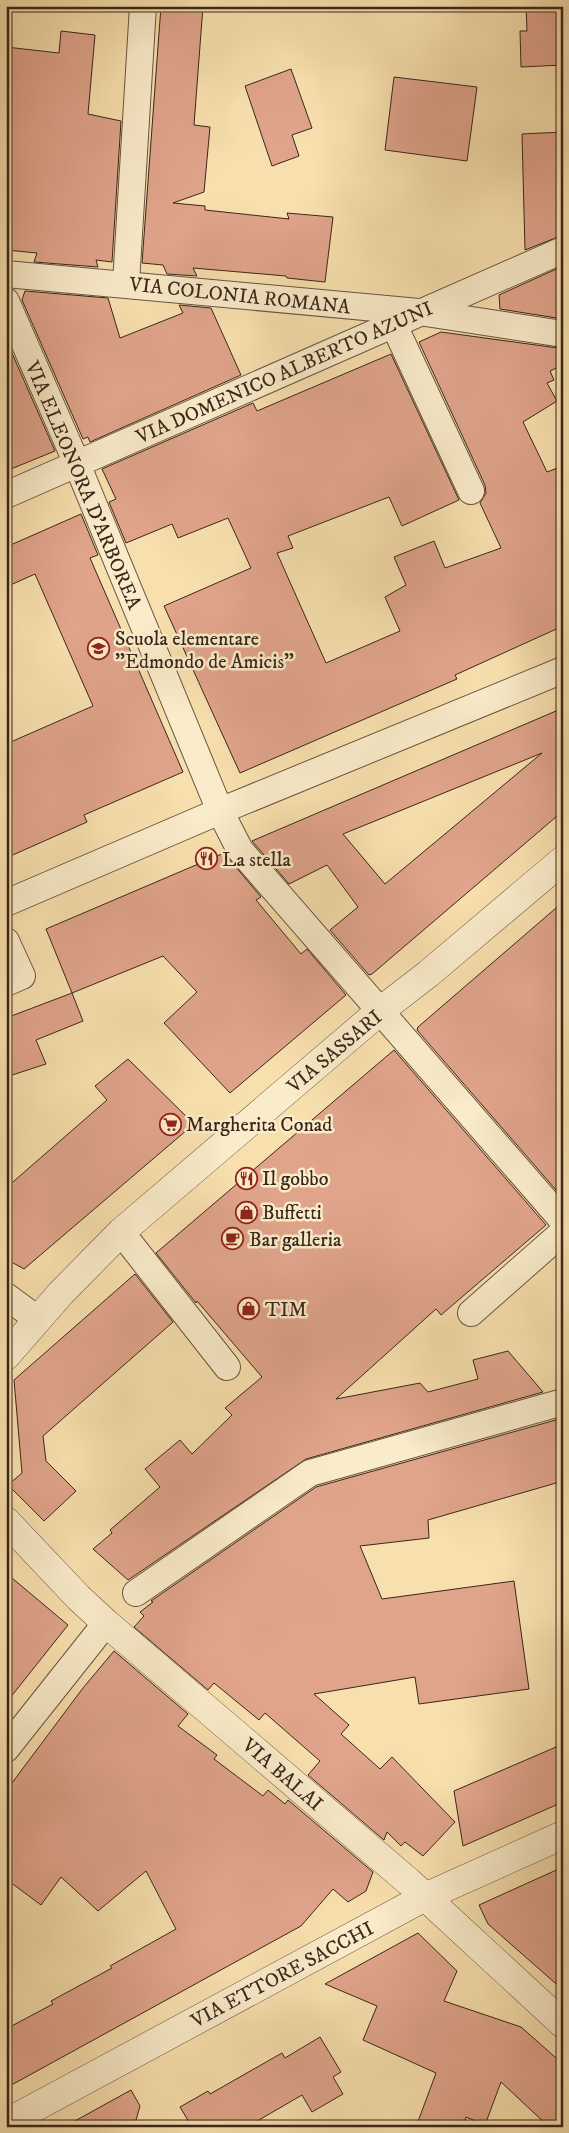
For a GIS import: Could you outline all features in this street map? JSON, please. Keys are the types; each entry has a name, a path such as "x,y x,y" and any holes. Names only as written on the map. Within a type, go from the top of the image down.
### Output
{"street":[{"path":"126,283 143,6"},
{"name":"VIA DOMENICO ALBERTO AZUNI","path":"6,495 77,464 391,316 420,312 563,250"},
{"name":"VIA COLONIA ROMANA","path":"6,274 126,283 391,316"},
{"name":"VIA ELEONORA D'ARBOREA","path":"6,301 77,464 220,811 240,850 563,1221"},
{"path":"420,312 563,334"},
{"path":"391,316 471,491"},
{"path":"6,903 220,811 563,670"},
{"name":"VIA SASSARI","path":"6,1356 37,1319 121,1232 380,1011 428,974 563,860"},
{"path":"6,941 22,976 6,983"},
{"path":"121,1232 227,1367"},
{"path":"471,1313 563,1232"},
{"path":"6,1296 37,1319"},
{"path":"136,1593 310,1473 563,1402"},
{"name":"VIA BALAI","path":"6,1521 79,1598 106,1623 425,1897 563,2024"},
{"path":"6,1750 106,1623"},
{"name":"VIA ETTORE SACCHI","path":"6,2123 425,1897 563,1835"}],"building":[{"path":"161,6 203,6 194,125 210,127 204,192 173,203 205,206 205,210 289,219 287,213 333,217 325,282 287,278 286,276 193,268 197,276 167,274 163,265 142,263"},
{"path":"526,6 563,6 563,65 521,67 520,31 527,31"},
{"path":"61,31 95,35 88,114 121,121 112,262 96,260 98,267 34,262 37,253 6,250 6,47 59,53"},
{"path":"291,69 312,128 292,135 299,156 272,166 245,86"},
{"path":"394,77 477,87 467,161 385,150"},
{"path":"563,132 563,235 525,250 522,134"},
{"path":"563,266 563,319 500,309 499,295"},
{"path":"25,291 108,298 120,338 183,313 179,305 211,308 241,375 90,442 88,437 83,439 22,300"},
{"path":"441,332 558,348 561,366 550,371 554,380 547,383 557,401 523,422 547,472 563,466 563,626 455,675 457,679 240,773 164,606 251,568 228,518 178,538 172,524 126,543 109,502 116,499 102,469 253,403 257,411 391,354 459,500 402,526 389,497 288,536 293,548 277,553 326,663 400,631 385,597 406,585 394,557 434,541 445,568 501,548 480,503 486,493 485,485 419,342"},
{"path":"8,344 55,451 6,471 6,351"},
{"name":"Scuola elementare \"Edmondo de Amicis\"","path":"81,514 98,555 90,558 183,772 84,815 87,822 6,858 6,744 93,706 35,574 6,587 6,547"},
{"path":"563,708 563,811 372,974 369,975 330,930 358,907 327,865 289,884 252,841","holes":["542,753 385,884 343,834"]},
{"path":"224,853 261,897 256,900 301,954 307,949 346,995 230,1093 164,1023 197,992 163,956 72,993 46,929"},
{"path":"563,902 563,1198 417,1030 418,1027"},
{"path":"72,993 83,1021 36,1040 46,1064 6,1077 6,1018"},
{"path":"394,1050 546,1225 441,1315 436,1309 336,1399 420,1383 428,1392 478,1379 473,1360 508,1351 543,1392 306,1459 128,1580 93,1549 112,1533 110,1530 160,1487 145,1469 180,1440 192,1454 232,1415 225,1408 262,1377 197,1301 196,1303 156,1253"},
{"path":"128,1059 194,1124 24,1269 6,1259 6,1188 107,1100 95,1086"},
{"path":"135,1274 173,1322 43,1436 46,1461 76,1491 44,1521 8,1485 22,1473 14,1380"},
{"path":"563,1418 563,1481 428,1520 429,1538 360,1546 382,1599 514,1581 529,1689 419,1704 415,1677 314,1694 349,1725 341,1734 380,1769 392,1757 455,1822 423,1856 405,1842 401,1846 387,1832 384,1840 308,1775 320,1761 265,1713 259,1720 214,1683 208,1690 134,1627 144,1616 140,1612 153,1602 151,1601 316,1487"},
{"path":"6,1573 68,1625 6,1703"},
{"path":"114,1651 188,1714 178,1726 217,1755 214,1759 263,1796 268,1790 285,1804 288,1800 373,1872 366,1891 348,1902 333,1889 301,1926 6,2088 6,2029 53,2004 51,2001 112,1968 110,1966 176,1929 146,1871 98,1911 61,1877 41,1905 6,1879 6,1791 83,1688"},
{"path":"563,1744 563,1802 463,1846 454,1791"},
{"path":"563,1867 563,1990 488,1924 479,1905"},
{"path":"418,1933 457,1971 444,2001 521,2027 563,2064 563,2127 549,2127 501,2082 485,2125 466,2117 463,2127 416,2127 436,2073 363,2040 377,2006 325,1984"},
{"path":"320,2037 341,2072 333,2077 343,2094 312,2112 302,2095 247,2127 192,2127 180,2107 208,2091 210,2094 282,2053 285,2058"},
{"path":"131,2090 140,2106 134,2127 64,2127"}],"place":[{"name":"Scuola elementare \"Edmondo de Amicis\"","path":"99,649"},
{"name":"La stella","path":"206,859"},
{"name":"Margherita Conad","path":"170,1124"},
{"name":"Il gobbo","path":"246,1178"},
{"name":"Buffetti","path":"246,1212"},
{"name":"Bar galleria","path":"233,1239"},
{"name":"TIM","path":"249,1309"}]}
